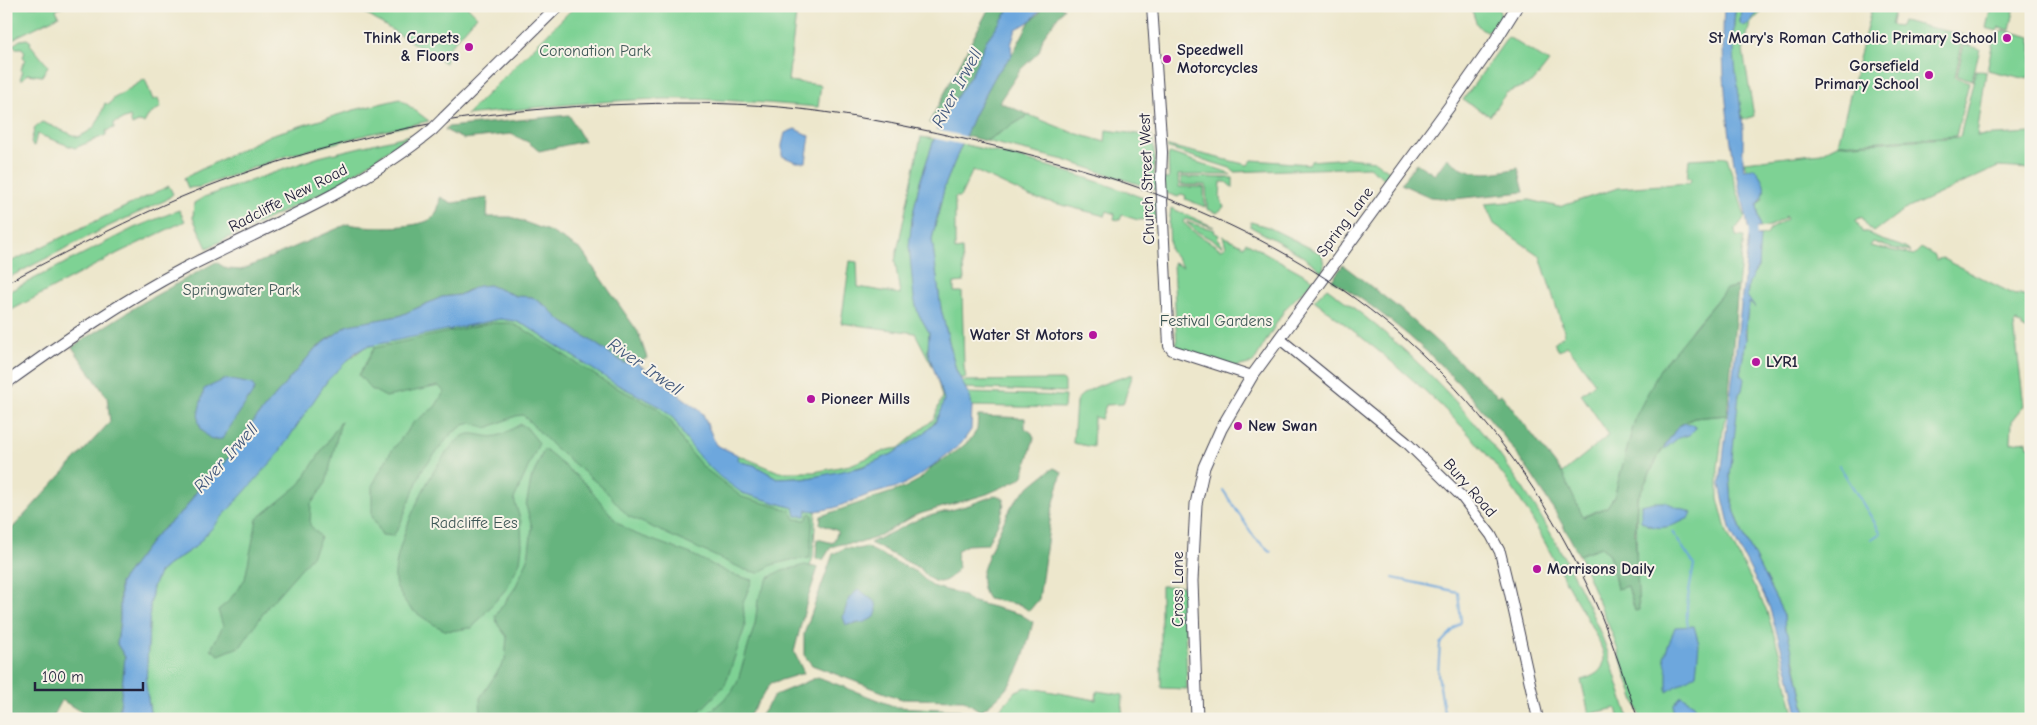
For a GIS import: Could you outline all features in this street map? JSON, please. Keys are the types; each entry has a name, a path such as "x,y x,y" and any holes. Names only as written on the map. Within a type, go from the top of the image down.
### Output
{"main road":[{"name":"Radcliffe New Road","path":"6,383 48,352 145,291 183,269 270,228 345,188 413,145 432,130 558,6"},
{"name":"Spring Lane","path":"1206,461 1220,429 1252,376 1449,108 1517,6"},
{"name":"Cross Lane","path":"1197,719 1193,563 1196,504 1206,461"}],"street":[{"name":"Church Street West","path":"1152,6 1162,152 1165,277 1169,346 1172,350 1198,360 1252,376"},
{"name":"Bury Road","path":"1280,339 1406,442 1462,497 1491,535 1500,552 1510,589 1538,719"}],"green space":[{"path":"6,6 63,6 56,10 59,16 18,36 6,45"},
{"path":"360,6 467,6 477,16 447,50 445,63 358,9"},
{"name":"Coronation Park","path":"575,6 797,6 788,81 821,85 818,107 719,100 659,99 586,103 466,115"},
{"path":"990,6 1012,6 986,41 973,72 939,124 929,123"},
{"path":"1042,6 1060,6 1064,8 1043,37 1039,52 1021,69 999,102 1029,115 986,141 965,136 997,73 1012,55 1030,21 1039,14"},
{"path":"1471,6 1498,6 1502,21 1495,27 1485,31 1481,29 1475,20"},
{"path":"1736,6 1741,6 1740,23 1743,26 1763,6 1767,6 1750,24 1743,51 1754,116 1743,120 1735,63 1734,19"},
{"name":"Gorsefield Primary School","path":"1872,6 1891,6 1895,10 1891,25 1900,26 1902,21 1964,35 1955,77 1969,82 1956,136 1838,144"},
{"path":"1991,6 2015,6 2010,30 1999,27 1997,31 1986,28"},
{"path":"2003,30 2031,37 2031,67 2028,79 1987,70 1994,36"},
{"path":"1508,37 1549,62 1533,82 1506,93 1490,116 1463,100"},
{"path":"27,39 48,66 42,76 27,74 23,79 20,79 23,63 26,60 23,57 25,52 22,48 16,48 13,45 20,40"},
{"path":"1964,44 1980,49 1972,80 1957,76"},
{"path":"1976,70 1986,72 1977,136 2031,133 2031,169 1998,167 1902,211 1874,232 1868,228 1862,217 1856,220 1862,232 1867,232 1872,236 1901,246 1911,252 1873,242 1870,246 1914,255 1921,248 1935,256 1936,260 1942,258 2015,295 2020,294 2031,298 2031,330 2022,328 2022,325 2017,324 2017,321 2014,324 2024,406 2012,421 2011,443 2027,441 2028,446 2031,446 2031,719 1807,719 1795,662 1785,631 1784,615 1743,534 1732,503 1730,476 1736,411 1739,394 1742,390 1740,374 1746,339 1749,282 1758,267 1758,236 1767,235 1770,229 1787,219 1785,216 1785,218 1770,226 1760,228 1757,205 1763,199 1754,168 1746,169 1744,162 1821,153 1837,145 1960,137"},
{"path":"145,79 153,100 158,98 161,107 148,116 144,123 138,122 132,125 130,117 114,123 114,128 106,131 106,135 75,148 37,134 34,146 32,145 35,127 42,122 78,137 85,134 96,124 105,103 109,105 113,99"},
{"path":"400,99 429,121 369,134 286,156 200,187 188,188 184,178 270,135 354,110"},
{"path":"569,115 584,141 539,151 528,142 511,134 463,139 445,130 448,127"},
{"path":"1029,115 1071,132 1105,142 1106,130 1152,136 1155,158 1154,178 1169,179 1168,156 1170,153 1231,175 1178,175 1179,187 1204,187 1205,207 1185,199 1186,196 1182,194 1178,197 1064,160 986,141"},
{"path":"410,135 336,186 207,248 193,218 194,203 204,197 319,157"},
{"path":"921,137 934,139 919,185 912,219 918,313 929,332 928,352 937,375 915,333 841,323 850,261 857,262 858,287 900,294 895,261"},
{"path":"962,144 1060,170 1156,203 1156,219 1138,220 1122,215 1120,220 1114,219 1115,214 1107,211 1105,216 1031,197 973,170 960,197 955,197 955,250 962,249 964,282 954,283 954,292 962,292 966,378 960,378 956,370 941,309 932,239 945,185"},
{"path":"1168,146 1248,165 1252,160 1309,164 1311,161 1349,158 1375,161 1392,173 1386,180 1369,167 1234,172 1230,168 1175,151 1175,149 1168,149"},
{"path":"1727,157 1745,217 1735,230 1736,236 1744,237 1738,286 1726,289 1693,328 1636,416 1614,497 1607,507 1582,517 1562,473 1609,435 1581,394 1595,383 1567,345 1559,351 1554,343 1565,334 1540,256 1494,224 1485,204 1530,200 1559,207 1618,188 1690,183 1691,178 1687,179 1689,159"},
{"path":"1447,158 1464,169 1473,172 1490,173 1518,168 1524,192 1453,199 1430,197 1401,184 1416,163 1435,175"},
{"path":"1181,177 1233,178 1233,188 1226,182 1221,182 1220,198 1224,207 1217,213 1207,209 1206,185 1181,185"},
{"path":"169,186 173,194 166,200 105,228 6,279 8,263"},
{"name":"Springwater Park","path":"440,197 452,203 488,198 487,217 511,217 551,232 581,250 638,332 647,358 637,363 624,363 559,319 547,307 532,297 516,296 489,285 468,290 459,295 442,297 399,316 367,322 332,336 314,350 252,423 225,463 199,488 185,509 155,536 120,583 120,619 117,644 125,657 125,672 119,716 89,717 62,700 52,719 6,719 6,535 110,422 107,397 72,347 142,303 216,262 227,269 241,270 348,224 391,227 414,225 431,219 435,215"},
{"name":"Festival Gardens","path":"1171,208 1214,227 1185,219 1183,222 1194,232 1221,249 1226,247 1223,236 1244,246 1246,242 1314,280 1285,309 1253,363 1236,367 1177,348 1173,263 1183,267 1170,250 1169,224"},
{"path":"179,210 185,221 118,253 6,313 6,293 134,228"},
{"path":"1186,222 1215,230 1214,232 1219,235 1217,239 1223,246 1196,231"},
{"path":"1251,222 1268,227 1322,254 1324,266 1322,272 1297,253 1251,227"},
{"path":"1343,265 1400,309 1498,396 1501,394 1562,473 1583,517 1607,507 1614,497 1636,416 1660,369 1726,289 1738,286 1727,415 1694,418 1678,426 1660,453 1637,499 1635,533 1639,610 1635,611 1628,586 1617,589 1610,554 1601,547 1579,555 1532,475 1504,437 1442,366 1371,306 1332,280"},
{"path":"1327,288 1363,315 1429,373 1486,437 1512,472 1559,548 1590,609 1606,647 1629,719 1619,719 1616,708 1589,714 1581,680 1600,671 1604,659 1601,646 1537,528 1505,478 1473,439 1430,396 1385,356 1314,300"},
{"name":"Radcliffe Ees","path":"500,319 515,321 528,327 614,383 661,407 675,420 685,438 742,493 794,508 816,511 813,556 800,604 744,719 151,719 146,685 150,606 153,587 159,573 195,547 239,495 268,466 327,381 343,364 365,347"},
{"path":"490,323 511,323 527,331 609,384 657,408 672,423 684,444 703,467 742,497 790,510 795,519 806,520 810,513 813,515 810,558 772,565 759,573 745,570 628,516 603,488 554,447 523,415 487,428 472,423 464,425 451,434 422,470 399,527 393,536 382,535 372,516 372,486 390,453 413,423 435,407 444,392 439,386 386,397 371,389 359,375 374,348"},
{"path":"1133,374 1123,404 1106,405 1101,419 1094,417 1093,447 1073,443 1076,402 1080,397 1093,388"},
{"path":"937,379 939,380 944,398 942,410 935,422 913,442 887,457 848,470 803,479 797,477 777,478 754,465 741,462 738,459 738,455 779,472 814,472 850,465 887,450 899,448 934,419 942,397"},
{"path":"1062,380 1065,382 1065,392 964,388 961,381"},
{"path":"967,393 1065,396 1064,408 972,406"},
{"path":"1727,415 1724,422 1718,468 1718,498 1727,533 1766,609 1782,661 1795,719 1641,719 1613,636 1579,555 1601,547 1610,554 1617,589 1628,586 1635,611 1637,499 1660,453 1678,426 1694,418"},
{"path":"978,416 1025,418 1025,428 1032,433 1034,438 1023,476 987,494 916,515 875,538 860,543 841,544 831,547 823,560 816,559 817,539 833,543 838,531 820,524 821,516 904,488 919,480 933,466 957,451 970,440 977,430"},
{"path":"341,421 326,483 311,504 310,525 321,537 312,556 269,605 241,646 219,655 211,649 223,626 218,610 228,602 245,579 257,519 300,484"},
{"path":"521,424 527,428 539,443 514,499 521,522 522,545 520,562 506,589 472,628 445,630 410,608 396,584 396,566 408,525 428,481 452,446 463,436 471,434 493,437"},
{"path":"544,449 586,484 617,522 633,533 691,554 731,574 752,580 743,603 745,627 725,685 692,719 554,719 549,714 543,719 492,719 481,714 480,698 505,660 507,637 498,625 495,616 515,588 528,559 532,527 526,506 531,480"},
{"path":"1054,468 1062,472 1051,514 1039,599 1029,611 1021,605 988,599 983,587 982,574 1002,525 1016,500"},
{"path":"996,495 1004,499 1004,505 999,522 987,544 967,545 958,550 956,558 959,567 945,581 940,582 931,579 921,569 870,543 919,519 969,505"},
{"path":"866,547 916,572 932,586 963,595 970,601 1020,614 1033,622 1017,673 1011,683 993,702 980,711 964,700 901,699 812,665 804,655 804,634 833,554 845,548 858,549"},
{"path":"805,565 818,568 807,601 794,652 804,673 771,683 747,719 702,719 731,693 737,683 755,624 758,600 768,578 778,572"},
{"path":"1161,586 1184,586 1187,689 1161,688"},
{"path":"818,677 896,707 960,710 973,719 758,719 775,695"},
{"path":"1026,687 1096,700 1097,691 1123,695 1122,719 991,719 1016,691"}],"water":[{"path":"1012,6 1042,6 1031,20 1016,29 1011,45 1012,55 997,73 974,115 945,185 932,239 941,309 956,370 970,397 972,406 971,430 961,444 919,476 901,486 868,495 834,508 816,511 807,510 806,516 796,516 794,508 742,493 720,477 701,459 685,438 675,420 661,407 614,383 528,327 515,321 500,319 365,347 355,353 327,381 276,457 195,547 159,573 153,587 150,606 146,685 151,719 121,719 119,716 125,657 117,644 120,619 120,583 155,536 185,509 199,488 225,463 252,423 314,350 348,325 399,316 442,297 459,295 478,286 489,285 516,296 532,297 547,307 559,319 624,363 637,363 698,409 703,414 716,445 738,455 738,459 741,462 754,465 777,478 797,477 803,479 862,467 892,454 923,434 935,423 944,399 928,352 929,332 918,313 914,298 909,246 919,185 939,124 973,72 986,41"},
{"path":"1724,6 1736,6 1733,34 1736,77 1743,125 1743,164 1744,170 1754,168 1763,182 1763,195 1757,205 1760,228 1748,228 1734,165 1724,81"},
{"path":"1741,6 1763,6 1748,24 1743,26 1740,23"},
{"path":"795,129 810,136 806,162 796,162 782,156 785,133"},
{"path":"1749,236 1760,236 1758,267 1749,282 1747,296 1755,308 1749,302 1745,331 1746,339 1740,374 1744,379 1742,390 1739,394 1730,476 1732,503 1742,532 1784,615 1785,631 1788,633 1807,719 1799,719 1790,678 1769,606 1731,532 1720,485"},
{"path":"226,379 252,384 255,389 222,439 212,440 201,429 198,417 200,405 204,389"},
{"path":"1685,423 1691,424 1696,428 1689,435 1678,438 1665,449 1664,447 1678,426"},
{"path":"1665,502 1692,513 1689,518 1677,524 1653,527 1641,521 1641,505"},
{"path":"859,589 876,603 877,611 875,617 865,622 846,625 843,617 849,598"},
{"path":"1694,626 1699,644 1696,674 1667,692 1667,670 1664,657 1675,627"},
{"path":"1681,696 1694,704 1699,719 1672,719 1674,704"}],"pier":[{"path":"935,129 967,137 964,145 932,138"}],"waterway":[{"path":"1752,220 1753,245"},
{"path":"1839,465 1881,533 1871,539"},
{"path":"1223,490 1255,538 1271,552"},
{"path":"1672,532 1694,564 1687,603 1688,626"},
{"path":"1393,578 1458,592 1461,622 1440,644 1438,674 1445,719"}],"tram line":[{"path":"6,283 163,205 221,181 281,161 373,136 432,123 519,111 577,106 656,103 759,105 846,115 891,123 1045,159 1108,177 1170,199 1230,225 1288,255 1343,290 1395,330 1443,375 1491,430 1534,489 1553,520 1571,552 1602,618 1638,719"}],"place":[{"name":"St Mary's Roman Catholic Primary School","path":"2007,38"},
{"name":"Think Carpets & Floors","path":"469,47"},
{"name":"Speedwell Motorcycles","path":"1167,59"},
{"name":"Gorsefield Primary School","path":"1929,75"},
{"name":"Water St Motors","path":"1093,335"},
{"name":"LYR1","path":"1756,362"},
{"name":"Pioneer Mills","path":"811,399"},
{"name":"New Swan","path":"1238,426"},
{"name":"Morrisons Daily","path":"1537,569"}],"water label":[{"name":"River Irwell","path":"957,88"},
{"name":"River Irwell","path":"645,367"},
{"name":"River Irwell","path":"226,458"}]}
